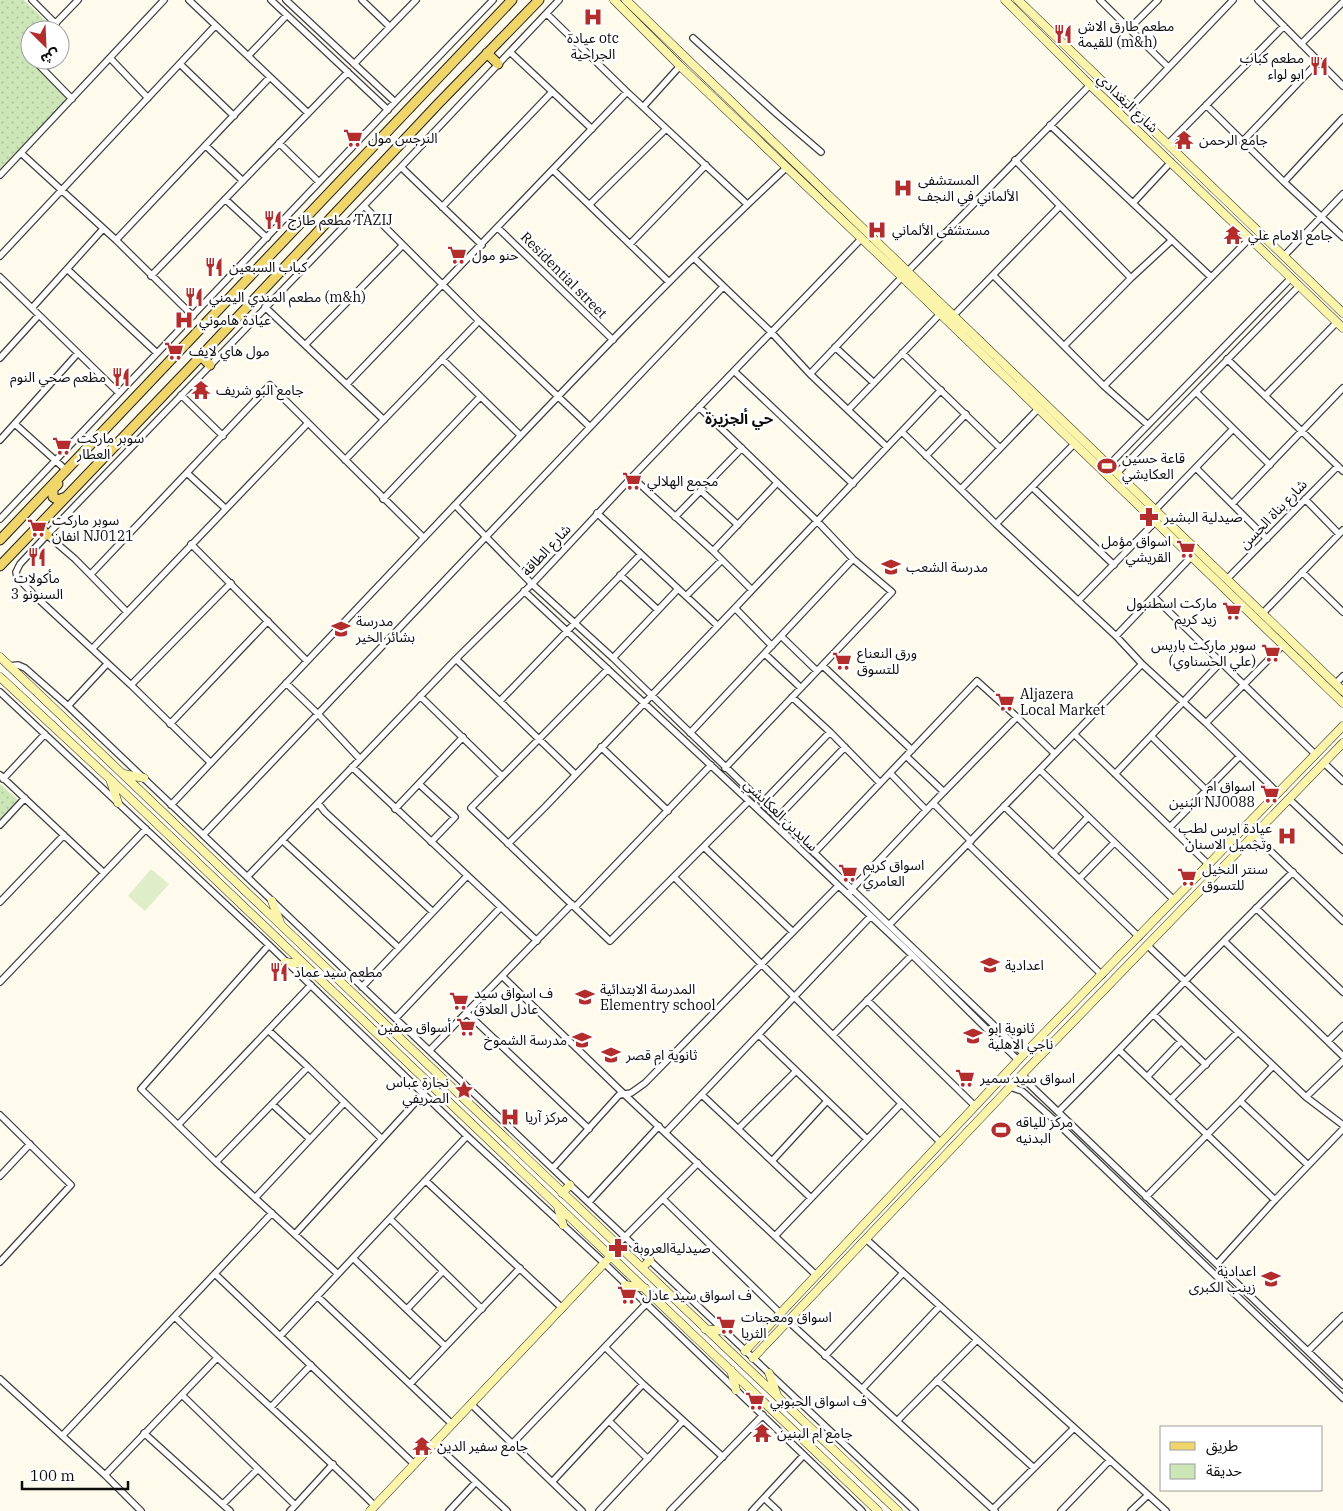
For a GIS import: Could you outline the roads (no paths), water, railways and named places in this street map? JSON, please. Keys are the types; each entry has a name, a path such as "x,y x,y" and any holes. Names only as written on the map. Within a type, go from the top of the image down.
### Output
{"main road":[{"path":"0,540 512,0"},
{"path":"0,566 539,0"},
{"path":"487,53 498,64"},
{"path":"433,84 433,89 437,95 447,95"},
{"path":"402,117 409,115 414,117 416,127"},
{"path":"201,356 210,365"},
{"path":"66,497 58,500 53,497 53,489 72,468 76,460"},
{"path":"38,526 48,534"}],"street":[{"path":"32,0 52,20"},
{"path":"60,20 78,0"},
{"path":"0,174 164,0"},
{"path":"189,0 308,113"},
{"path":"272,0 388,110"},
{"path":"286,0 394,102"},
{"path":"362,0 390,27"},
{"path":"354,64 416,0"},
{"path":"1,516 493,0"},
{"path":"211,762 131,684 35,596 17,577 16,572 20,564 48,534 401,168 559,0"},
{"name":"شارع البغدادي","path":"1005,0 1090,85 1343,328"},
{"name":"شارع البغدادي","path":"1018,0 1343,313"},
{"path":"1100,0 1168,67"},
{"path":"1129,29 1158,0"},
{"path":"1130,108 1233,0"},
{"path":"620,1 680,66 862,238 954,315 1025,390 1109,465 1227,579 1231,589"},
{"path":"620,1 905,274 940,314 1017,382"},
{"path":"1260,1 1343,86"},
{"path":"1301,44 1343,2"},
{"path":"546,14 747,204"},
{"path":"248,56 287,15"},
{"path":"0,256 215,26"},
{"path":"1168,144 1284,26"},
{"path":"693,38 821,152"},
{"path":"510,52 592,130"},
{"path":"110,58 148,98"},
{"path":"1243,141 1319,62"},
{"path":"180,64 234,116"},
{"path":"643,107 680,66"},
{"path":"44,70 72,99"},
{"path":"151,276 348,72"},
{"path":"1338,80 1343,75"},
{"path":"116,240 270,77"},
{"path":"810,374 1015,160 1090,85"},
{"path":"442,207 552,92"},
{"path":"346,384 482,245 627,92"},
{"path":"1206,105 1343,237"},
{"path":"1284,182 1343,118"},
{"path":"1134,126 1141,125 1142,119"},
{"path":"1050,125 1211,277"},
{"path":"1144,135 1146,130 1152,128"},
{"path":"590,204 666,129"},
{"path":"279,144 319,182"},
{"path":"356,144 366,154"},
{"path":"206,146 243,181"},
{"path":"21,153 116,240 193,316"},
{"path":"1015,160 1131,278"},
{"path":"1133,203 1171,162"},
{"path":"630,244 706,165"},
{"path":"171,805 520,435 669,282 786,166"},
{"path":"401,168 482,245"},
{"path":"553,170 669,282"},
{"path":"1284,256 1343,194"},
{"path":"225,199 267,238"},
{"path":"364,206 479,321 590,427"},
{"path":"954,315 1060,206"},
{"name":"Residential street","path":"498,228 612,340"},
{"path":"32,308 104,229"},
{"name":"شارع الطاقة","path":"247,877 420,696 532,584 597,513 862,238"},
{"path":"1104,386 1250,238"},
{"path":"1064,346 1131,278 1172,240"},
{"path":"305,345 403,245"},
{"path":"694,258 887,448"},
{"path":"67,268 157,354"},
{"path":"993,275 1104,386 1148,425"},
{"path":"0,277 119,393"},
{"path":"1109,465 1291,278"},
{"path":"1117,473 1299,286"},
{"path":"203,835 723,287"},
{"path":"265,307 384,420"},
{"path":"848,410 940,314"},
{"path":"0,358 39,315"},
{"path":"345,460 479,321"},
{"path":"1265,396 1337,322"},
{"path":"835,347 874,383"},
{"path":"0,440 78,353"},
{"path":"902,353 1000,448"},
{"path":"1227,359 1343,471"},
{"path":"442,360 520,435"},
{"path":"734,371 853,484"},
{"path":"91,574 270,385 424,538"},
{"path":"1232,504 1343,388"},
{"path":"508,844 546,807 575,774 941,390"},
{"path":"1025,390 1038,409 1155,522 1192,556 1262,614 1343,691"},
{"path":"1196,392 1270,465"},
{"path":"1338,393 1343,398"},
{"path":"181,395 223,436"},
{"path":"383,499 480,397"},
{"path":"699,407 817,521 853,559 892,592 720,774"},
{"path":"961,489 1038,409"},
{"path":"926,456 966,414"},
{"path":"92,649 308,423"},
{"path":"15,424 66,470"},
{"path":"1155,510 1233,429"},
{"path":"902,432 1278,793"},
{"path":"996,524 1075,443"},
{"path":"675,516 742,448"},
{"name":"شارع بناة الحسن","path":"1227,579 1338,466"},
{"path":"1196,468 1266,539"},
{"path":"187,473 225,508"},
{"path":"632,477 713,551 752,590"},
{"path":"713,551 777,483"},
{"path":"1032,487 1114,564"},
{"path":"701,491 738,525"},
{"path":"1262,614 1341,532 1305,499"},
{"name":"سايدين العكايشي","path":"455,505 532,584 612,658 1024,1054"},
{"path":"597,513 718,626"},
{"path":"1078,601 1155,522"},
{"path":"48,534 91,574 127,612"},
{"path":"192,544 307,661"},
{"path":"500,701 641,554"},
{"path":"1116,636 1192,556"},
{"path":"690,733 853,559"},
{"path":"686,596 722,560"},
{"path":"1302,572 1342,607"},
{"path":"620,575 658,610"},
{"path":"131,684 231,584"},
{"path":"612,658 678,589"},
{"name":"سايدين العكايشي","path":"524,591 912,955 1018,1060"},
{"path":"1154,597 1315,754"},
{"path":"1241,598 1283,645 1343,702"},
{"path":"735,608 772,646"},
{"path":"170,724 268,621"},
{"path":"781,636 818,671"},
{"path":"1206,723 1283,645"},
{"path":"765,654 801,688"},
{"path":"0,657 451,1088 898,1511"},
{"path":"456,659 575,774"},
{"path":"1115,774 1221,662"},
{"path":"68,706 107,664"},
{"path":"889,925 1142,664"},
{"path":"9,666 18,665 25,668 68,706 570,1185 916,1511"},
{"path":"823,666 912,750"},
{"path":"608,669 471,808 610,941 749,801"},
{"path":"1335,684 1343,676"},
{"path":"0,677 111,780 878,1511"},
{"path":"814,853 977,681 1054,754"},
{"path":"286,683 360,759"},
{"path":"0,692 269,945 862,1511"},
{"path":"420,696 502,776"},
{"path":"792,697 830,732 880,783"},
{"path":"846,894 1017,717"},
{"path":"745,1350 1018,1060 1343,726"},
{"path":"762,802 830,732"},
{"path":"45,734 2,777 104,873"},
{"path":"1074,734 1209,864"},
{"path":"1151,736 1206,790"},
{"path":"395,809 463,738"},
{"path":"753,1358 1010,1087 1343,743"},
{"path":"601,747 668,811"},
{"path":"777,818 845,747"},
{"path":"906,756 944,792"},
{"path":"1170,827 1240,756"},
{"path":"1324,763 1343,781"},
{"path":"430,1050 711,766"},
{"path":"352,767 537,941"},
{"path":"1040,770 1174,900"},
{"path":"890,773 926,810"},
{"path":"122,774 144,778"},
{"path":"111,780 118,802"},
{"path":"419,784 456,817 431,842"},
{"path":"0,825 25,798"},
{"path":"1289,799 1343,850"},
{"path":"318,803 325,812 433,912"},
{"path":"933,803 969,842 1102,975"},
{"path":"1004,806 1138,937"},
{"path":"1053,854 1088,817"},
{"path":"0,982 146,829"},
{"path":"0,902 64,835"},
{"path":"1254,835 1343,921"},
{"path":"282,840 399,948"},
{"path":"798,848 803,842"},
{"path":"1079,879 1114,843"},
{"path":"704,846 793,932"},
{"path":"1058,1112 1120,1051 1184,981 1293,872"},
{"path":"362,986 467,876"},
{"path":"674,877 941,1143"},
{"path":"553,1168 619,1095 631,1093 646,1083 838,886"},
{"path":"272,901 282,926"},
{"path":"396,1018 501,907"},
{"path":"1256,908 1343,992"},
{"path":"666,1132 870,917"},
{"path":"1224,941 1343,1056"},
{"path":"269,945 141,1089 216,1162 338,1274"},
{"path":"1130,946 1132,952 1138,954"},
{"path":"1147,946 1306,1097 1343,1125"},
{"path":"833,1035 912,955"},
{"path":"1117,959 1125,960 1128,966"},
{"path":"285,962 302,964"},
{"path":"502,976 816,1275"},
{"path":"178,1125 311,985"},
{"path":"867,1000 975,1106"},
{"path":"467,1013 589,1129"},
{"path":"1153,1014 1206,1065"},
{"path":"1328,1041 1343,1026"},
{"path":"268,1030 382,1139"},
{"path":"1171,1099 1238,1032"},
{"path":"759,1035 867,1139"},
{"path":"1147,1077 1181,1041"},
{"path":"1120,1051 1275,1200"},
{"path":"1306,1097 1343,1060"},
{"path":"1146,1198 1273,1066"},
{"path":"216,1162 308,1067"},
{"path":"738,1129 796,1071"},
{"path":"429,1084 435,1080 436,1073"},
{"path":"1023,1074 1029,1084 1146,1198 1343,1384"},
{"path":"1022,1091 1029,1084"},
{"path":"1010,1087 1022,1091 1343,1398"},
{"path":"444,1097 445,1090 451,1088"},
{"path":"295,1234 424,1093"},
{"path":"702,1094 811,1198"},
{"path":"772,1161 827,1101"},
{"path":"1240,1102 1308,1165"},
{"path":"256,1197 344,1103"},
{"path":"272,1104 310,1139"},
{"path":"775,1236 901,1104"},
{"path":"0,1115 71,1186 0,1262"},
{"path":"589,1202 659,1126"},
{"path":"1217,1264 1343,1129"},
{"path":"281,1335 467,1136"},
{"path":"0,1176 30,1144"},
{"path":"933,1150 936,1156 944,1157"},
{"path":"618,1245 698,1163"},
{"path":"917,1168 922,1169 926,1175"},
{"path":"426,1181 562,1308"},
{"path":"562,1193 570,1185"},
{"path":"663,1200 780,1313"},
{"path":"558,1205 563,1225"},
{"path":"62,1436 272,1213"},
{"path":"390,1219 482,1309"},
{"path":"866,1239 1166,1511"},
{"path":"175,1317 333,1464 373,1508 611,1256"},
{"path":"353,1258 445,1346"},
{"path":"642,1268 650,1260"},
{"path":"410,1384 520,1268"},
{"path":"407,1309 443,1271"},
{"path":"825,1356 903,1273"},
{"path":"215,1274 414,1464"},
{"path":"626,1285 645,1288"},
{"path":"317,1296 452,1424"},
{"path":"512,1444 646,1304"},
{"path":"862,1389 940,1306"},
{"path":"1308,1351 1343,1316"},
{"path":"788,1321 994,1510 1074,1428"},
{"path":"705,1329 725,1331"},
{"path":"1281,1339 1288,1332"},
{"path":"897,1422 977,1340"},
{"path":"605,1347 723,1457"},
{"path":"105,1475 217,1358"},
{"path":"271,1407 312,1365"},
{"path":"731,1370 736,1390"},
{"path":"769,1373 777,1396"},
{"path":"0,1379 142,1511"},
{"path":"937,1380 1034,1468"},
{"path":"552,1482 643,1384"},
{"path":"182,1395 295,1505"},
{"path":"471,1404 582,1511"},
{"path":"670,1511 762,1415"},
{"path":"609,1421 648,1459"},
{"path":"599,1511 683,1421"},
{"path":"144,1434 230,1511"},
{"path":"815,1451 821,1448 824,1441"},
{"path":"434,1443 507,1511"},
{"path":"830,1465 833,1457 839,1455"},
{"path":"752,1511 803,1456"},
{"path":"1061,1511 1110,1460"},
{"path":"290,1511 333,1464"},
{"path":"223,1504 258,1469"},
{"path":"449,1511 476,1482"},
{"path":"1131,1511 1148,1495"},
{"path":"764,1498 778,1511"}],"place":[{"name":"عيادة otc الجراحية","path":"593,17"},
{"name":"مطعم طارق الاش للقيمة (m&h)","path":"1063,34"},
{"name":"مطعم كباب ابو لواء","path":"1319,66"},
{"name":"النرجس مول","path":"353,138"},
{"name":"جامع الرحمن","path":"1184,140"},
{"name":"المستشفى الألماني في النجف","path":"903,188"},
{"name":"مطعم طازج TAZIJ","path":"273,220"},
{"name":"مستشفى الألماني","path":"877,230"},
{"name":"جامع الامام علي","path":"1233,235"},
{"name":"حنو مول","path":"457,255"},
{"name":"كباب السبعين","path":"214,267"},
{"name":"مطعم المندي اليمني (m&h)","path":"194,297"},
{"name":"عيادة هاموني","path":"184,320"},
{"name":"مول هاي لايف","path":"174,351"},
{"name":"مطعم صحي النوم","path":"121,377"},
{"name":"جامع البو شريف","path":"201,390"},
{"name":"سوبر ماركت العطار","path":"62,446"},
{"name":"قاعة حسين العكايشي","path":"1107,466"},
{"name":"مجمع الهلالي","path":"632,481"},
{"name":"صيدلية البشير","path":"1149,517"},
{"name":"سوبر ماركت انفان NJ0121","path":"37,528"},
{"name":"اسواق مؤمل القريشي","path":"1186,549"},
{"name":"مأكولات السنونو 3","path":"37,557"},
{"name":"مدرسة الشعب","path":"891,567"},
{"name":"ماركت اسطنبول زيد كريم","path":"1232,611"},
{"name":"مدرسة بشائر الخير","path":"341,629"},
{"name":"سوبر ماركت باريس (علي الحسناوي)","path":"1271,653"},
{"name":"ورق النعناع للتسوق","path":"842,661"},
{"name":"Aljazera Local Market","path":"1005,702"},
{"name":"اسواق ام البنين NJ0088","path":"1270,794"},
{"name":"عيادة ايرس لطب وتجميل الاسنان","path":"1287,836"},
{"name":"اسواق كريم العامري","path":"848,873"},
{"name":"سنتر النخيل للتسوق","path":"1187,877"},
{"name":"اعدادية","path":"990,965"},
{"name":"مطعم سيد عماد","path":"279,972"},
{"name":"المدرسة الابتدائية Elementry school","path":"585,997"},
{"name":"ف اسواق سيد عادل العلاق","path":"459,1001"},
{"name":"أسواق صفين","path":"466,1027"},
{"name":"ثانوية ابو ناجي الاهلية","path":"973,1036"},
{"name":"مدرسة الشموخ","path":"582,1040"},
{"name":"ثانوية ام قصر","path":"611,1055"},
{"name":"اسواق سيد سمير","path":"965,1078"},
{"name":"نجارة عباس الصريفي","path":"464,1090"},
{"name":"مركز آريا","path":"510,1117"},
{"name":"مركز للياقه البدنيه","path":"1001,1130"},
{"name":"صيدليةالعروبة","path":"618,1248"},
{"name":"اعدادية زينب الكبرى","path":"1271,1279"},
{"name":"ف اسواق سيد عادل","path":"627,1295"},
{"name":"اسواق ومعجنات الثريا","path":"726,1325"},
{"name":"ف اسواق الحبوبي","path":"755,1401"},
{"name":"جامع ام البنين","path":"762,1433"},
{"name":"جامع سفير الدين","path":"422,1446"}],"district":[{"name":"حي ألجزيرة","path":"739,418"}]}
